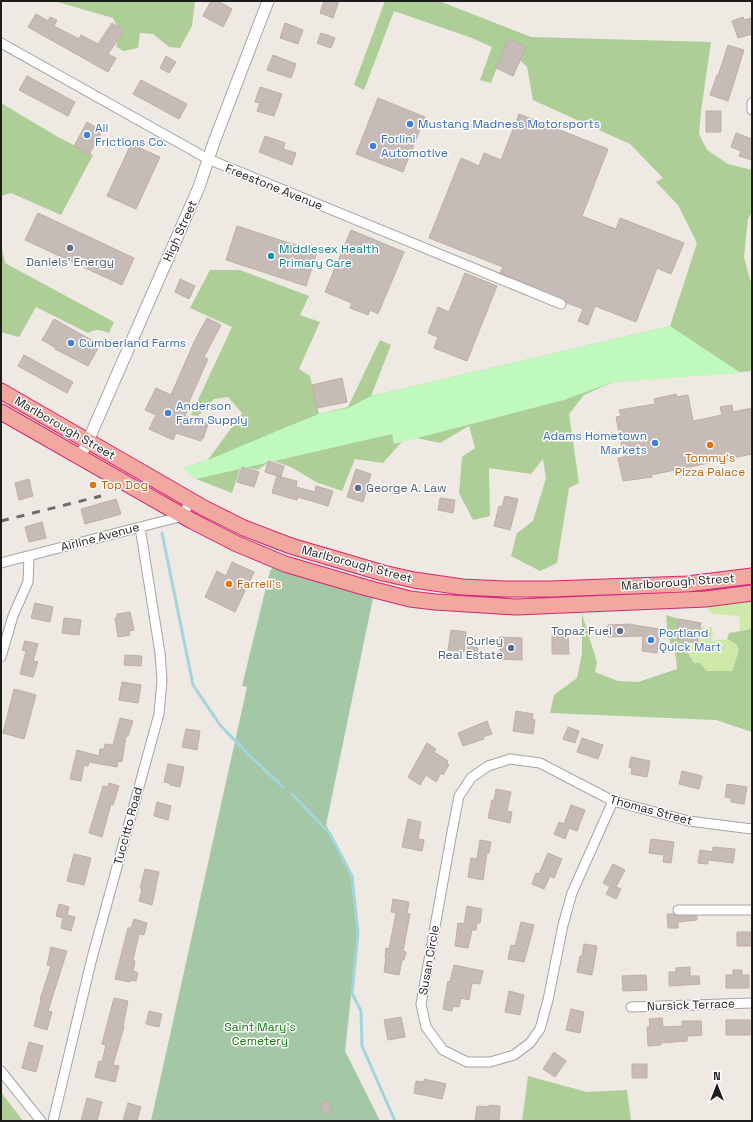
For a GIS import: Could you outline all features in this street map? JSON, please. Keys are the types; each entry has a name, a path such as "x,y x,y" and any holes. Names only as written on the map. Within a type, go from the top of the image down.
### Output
{"highway":[{"name":"Marlborough Street","path":"1,391 190,500 244,528 291,546 353,565 414,580 504,589 551,589 687,584 752,576"},
{"name":"Marlborough Street","path":"1,412 183,516 237,544 285,564 353,585 410,598 460,605 516,607 687,600 752,593"},
{"path":"687,584 687,600"}],"street":[{"name":"High Street","path":"80,457 199,187 214,142 268,1"},
{"name":"Freestone Avenue","path":"1,43 208,159 561,304"},
{"path":"752,103 752,110"},
{"path":"183,516 190,500"},
{"name":"Airline Avenue","path":"1,563 183,516"},
{"name":"Tuccitto Road","path":"53,1121 92,958 159,714 162,680 160,653 140,527"},
{"path":"1,657 13,616 28,582 29,556"},
{"name":"Susan Circle","path":"510,759 488,766 471,778 459,796 421,1004 426,1027 443,1050 466,1062 490,1062 514,1055 530,1043 540,1029 548,1000 563,925 572,893 613,801"},
{"name":"Thomas Street","path":"510,759 540,763 613,801 689,821 752,829"},
{"path":"678,910 752,910"},
{"name":"Nursick Terrace","path":"631,1007 752,1003"},
{"path":"1,1071 41,1121"}],"green space":[{"path":"54,1 195,1 192,26 180,48 169,47 153,34 140,33 138,48 123,51 116,46 120,32 113,18"},
{"path":"385,1 439,1 531,37 711,42 699,134 707,150 728,164 752,170 752,212 748,219 744,257 752,283 752,371 613,382 584,395 569,414 579,483 569,488 557,563 540,571 511,556 517,533 533,521 546,478 543,459 531,474 489,468 490,516 473,520 459,493 462,457 475,448 469,426 440,443 407,436 383,463 355,459 342,491 316,482 291,467 271,460 258,470 241,466 232,493 196,479 183,468 208,460 242,413 228,397 214,399 198,416 191,415 232,327 190,308 210,270 240,270 309,296 300,315 320,322 299,369 310,376 319,414 348,407 380,340 391,345 371,396 670,326 697,243 678,205 656,182 663,178 630,144 533,100 527,67 505,46 491,83 480,80 492,47 472,38 394,11 364,90 354,85"},
{"path":"1,103 58,137 93,155 61,215 11,193 1,196"},
{"path":"1,245 5,263 114,322 109,333 94,330 88,333 36,307 19,337 1,332"},
{"path":"670,326 741,373 613,382 564,400 394,444 392,434 196,479 183,468 208,460 319,414 348,408 371,396"},
{"name":"Saint Mary's Cemetery","path":"274,566 373,598 326,825 352,876 358,933 345,1051 380,1121 151,1121 247,687 242,686 270,571"},
{"path":"752,601 752,629 740,631 739,616 713,614 708,610 709,607"},
{"path":"582,614 597,662 595,672 618,681 638,682 677,669 676,657 668,637 666,615 679,619 676,639 684,641 684,647 694,663 700,663 707,671 732,671 739,650 736,644 727,639 729,633 752,629 752,732 716,720 550,713 554,695 577,678 582,653"},
{"path":"700,627 712,627 712,641 728,640 737,646 739,650 732,671 707,671 700,663 694,663 684,647 684,641 697,642"},
{"path":"528,1076 587,1092 627,1090 631,1121 522,1121"},
{"path":"1,1092 23,1121 1,1121"}],"building":[{"path":"211,1 218,1 232,9 223,27 203,16"},
{"path":"324,1 339,1 333,18 320,13"},
{"path":"36,14 48,21 50,17 57,20 54,26 79,39 81,35 98,44 112,23 124,31 108,54 116,58 108,72 28,27"},
{"path":"743,17 744,20 752,18 752,34 738,38 732,21"},
{"path":"285,23 303,30 298,44 280,38"},
{"path":"321,33 335,38 331,48 317,43"},
{"path":"508,39 526,47 513,76 496,68"},
{"path":"728,45 744,50 728,101 710,95"},
{"path":"273,55 296,64 291,78 267,70"},
{"path":"166,56 176,62 169,73 160,68"},
{"path":"27,76 75,102 68,116 19,90"},
{"path":"141,80 187,104 179,119 133,94"},
{"path":"260,87 282,94 274,116 257,111 260,103 255,102"},
{"path":"378,98 425,117 403,172 356,154"},
{"path":"706,111 721,111 721,132 706,132"},
{"path":"519,114 608,149 582,216 616,229 620,218 684,243 671,274 657,268 636,322 595,306 588,325 578,321 583,309 567,303 563,298 500,273 503,267 429,238 461,158 479,166 484,153 501,160"},
{"path":"87,122 102,131 89,155 74,146"},
{"path":"736,133 752,139 752,160 739,156 741,151 731,147"},
{"path":"265,136 285,143 283,149 296,153 292,165 259,152"},
{"path":"131,144 160,157 136,209 107,196"},
{"path":"38,213 134,258 122,285 25,240"},
{"name":"Middlesex Health Primary Care","path":"237,226 317,252 306,286 226,260"},
{"path":"351,230 404,252 378,314 370,310 368,315 350,308 352,303 325,292"},
{"path":"465,273 497,286 467,361 434,348 438,337 428,333 438,307 449,312"},
{"path":"180,279 195,286 189,299 175,292"},
{"path":"207,318 221,325 204,357 208,359 188,404 190,405 185,416 208,424 201,441 176,433 173,440 149,429 156,415 145,410 156,388 171,395 195,340"},
{"name":"Cumberland Farms","path":"54,319 100,345 88,366 55,349 56,348 42,340"},
{"name":"Cumberland Farms","path":"24,355 73,382 67,393 18,366"},
{"path":"342,378 347,402 317,408 312,385"},
{"path":"676,394 677,397 688,395 693,421 722,415 720,407 732,405 733,412 752,408 752,454 651,475 652,477 623,481 618,458 624,457 616,417 621,416 619,410 655,404 654,399"},
{"path":"268,461 284,466 281,477 265,472"},
{"path":"242,467 259,472 254,487 237,482"},
{"path":"356,469 371,474 363,502 347,497"},
{"path":"277,476 297,481 296,487 315,492 316,486 333,491 328,506 298,497 297,500 272,493"},
{"path":"29,479 33,496 19,500 15,483"},
{"path":"505,496 518,499 510,530 494,526 499,506 502,507"},
{"path":"440,498 455,500 453,513 438,510"},
{"path":"116,499 121,514 85,524 81,509"},
{"path":"42,522 46,538 29,542 25,527"},
{"name":"Farrell's","path":"232,562 254,572 235,612 205,597 217,571 226,576"},
{"path":"35,603 53,607 50,622 31,618"},
{"path":"130,612 134,630 129,631 130,635 118,637 115,618 117,617 117,614"},
{"path":"64,618 81,620 79,635 62,633"},
{"path":"679,619 701,623 697,643 676,639"},
{"path":"633,624 660,629 657,653 642,651 643,636 608,637 608,625"},
{"path":"451,630 466,632 464,652 448,650"},
{"path":"552,635 568,635 569,654 552,654"},
{"name":"Curley Real Estate","path":"500,637 522,638 522,660 500,659"},
{"path":"25,641 38,644 33,661 38,662 33,677 20,674 26,651 22,650"},
{"path":"468,646 478,648 476,660 467,658"},
{"path":"125,655 142,656 141,666 124,665"},
{"path":"122,682 141,685 138,703 119,700"},
{"path":"14,689 36,695 24,739 3,733"},
{"path":"516,711 533,714 532,719 535,720 533,734 513,731"},
{"path":"120,718 133,721 128,736 126,736 122,762 118,761 117,767 89,762 88,766 84,765 81,781 70,779 77,750 99,756 100,749 104,749 105,744 113,745"},
{"path":"487,721 492,734 483,737 484,739 463,746 458,733"},
{"path":"568,727 579,731 575,743 563,739"},
{"path":"186,729 200,731 197,750 182,747"},
{"path":"582,738 603,745 598,759 577,752"},
{"path":"427,743 436,749 434,752 448,761 447,763 449,765 443,775 441,773 436,782 426,775 420,785 408,777"},
{"path":"631,757 650,761 647,777 631,774 632,768 629,767"},
{"path":"168,764 184,767 180,787 164,782"},
{"path":"682,771 702,776 699,789 679,784"},
{"path":"109,783 119,786 113,805 111,804 102,837 89,833 103,786 108,787"},
{"path":"727,784 747,787 744,804 731,802 731,798 725,797"},
{"path":"496,789 511,792 507,811 512,812 510,823 488,818"},
{"path":"157,802 171,806 168,820 154,816"},
{"path":"571,805 585,810 577,831 569,828 565,839 554,834 559,822 564,824"},
{"path":"408,819 421,822 418,839 424,840 422,851 402,847"},
{"path":"651,839 674,842 671,863 663,862 664,855 649,853"},
{"path":"480,840 491,842 489,853 487,853 483,880 468,877 471,858 477,859"},
{"path":"713,847 735,849 733,863 708,860 708,864 698,863 700,850 713,852"},
{"path":"548,853 562,859 554,878 550,876 544,889 532,884 536,873 539,874"},
{"path":"74,854 91,858 84,885 67,881"},
{"path":"613,864 625,870 616,887 621,889 616,899 606,894 610,887 603,883"},
{"path":"145,869 159,872 152,905 139,901 142,889 140,888"},
{"path":"393,899 409,902 407,913 410,914 403,951 406,952 404,960 402,960 399,975 384,972 386,948 389,949 396,913 391,912"},
{"path":"59,904 69,907 67,915 75,917 71,931 61,928 63,918 56,916"},
{"path":"467,906 482,909 480,923 477,923 476,930 472,930 468,948 455,946 458,923 464,924"},
{"path":"667,914 674,914 678,916 697,916 697,920 678,922 678,928 668,928"},
{"path":"134,919 147,923 144,935 139,934 133,960 135,961 133,971 138,973 136,981 130,980 130,982 115,979 128,928 131,928"},
{"path":"521,922 534,925 524,962 508,959 511,945 515,946"},
{"path":"737,932 752,932 752,946 737,946"},
{"path":"584,944 597,946 592,975 577,972"},
{"path":"51,947 67,951 48,1011 52,1012 47,1030 34,1026 40,999 51,966 47,965"},
{"path":"454,965 483,971 480,984 472,983 469,1000 461,998 459,1007 453,1006 452,1011 443,1009 448,981 450,982"},
{"path":"690,967 690,976 699,976 700,984 669,986 669,972 676,972 676,968"},
{"path":"733,970 742,970 742,975 749,975 749,988 726,988 726,975 733,975"},
{"path":"646,975 647,990 623,991 622,976"},
{"path":"509,991 524,995 520,1015 505,1012"},
{"path":"114,998 128,1001 124,1027 113,1065 119,1066 115,1082 95,1077 99,1061 102,1062 106,1045 102,1044"},
{"path":"571,1009 584,1012 580,1033 566,1030"},
{"path":"149,1011 162,1014 159,1027 146,1024"},
{"path":"401,1017 405,1037 388,1040 384,1020"},
{"path":"662,1018 663,1027 682,1026 682,1021 701,1021 702,1035 687,1036 687,1041 660,1043 661,1045 648,1046 647,1027 650,1027 649,1019"},
{"path":"726,1020 750,1020 750,1035 726,1035"},
{"path":"29,1042 43,1046 36,1072 22,1068"},
{"path":"554,1052 566,1061 555,1077 543,1069"},
{"path":"632,1064 647,1064 647,1078 632,1078"},
{"path":"424,1079 446,1084 442,1099 414,1093 416,1081 424,1082"},
{"path":"87,1098 102,1102 97,1121 81,1121"},
{"path":"328,1101 332,1111 324,1114 320,1104"},
{"path":"128,1103 141,1107 137,1121 123,1121"},
{"path":"489,1105 500,1106 499,1121 475,1121 477,1106 489,1107"}],"waterway":[{"path":"162,533 193,685 220,725 283,787"},
{"path":"292,794 330,834 352,876 358,933 352,993 361,1011 362,1046 395,1121"}],"railway":[{"path":"1,521 101,496"}],"place":[{"name":"Mustang Madness Motorsports","path":"410,124"},
{"name":"All Frictions Co.","path":"87,135"},
{"name":"Forlini Automotive","path":"373,146"},
{"name":"Daniels' Energy","path":"70,248"},
{"name":"Middlesex Health Primary Care","path":"271,256"},
{"name":"Cumberland Farms","path":"71,343"},
{"name":"Anderson Farm Supply","path":"168,413"},
{"name":"Adams Hometown Markets","path":"655,443"},
{"name":"Tommy's Pizza Palace","path":"710,445"},
{"name":"Top Dog","path":"93,485"},
{"name":"George A. Law","path":"358,488"},
{"name":"Farrell's","path":"229,584"},
{"name":"Topaz Fuel","path":"620,631"},
{"name":"Portland Quick Mart","path":"651,640"},
{"name":"Curley Real Estate","path":"511,648"}]}
